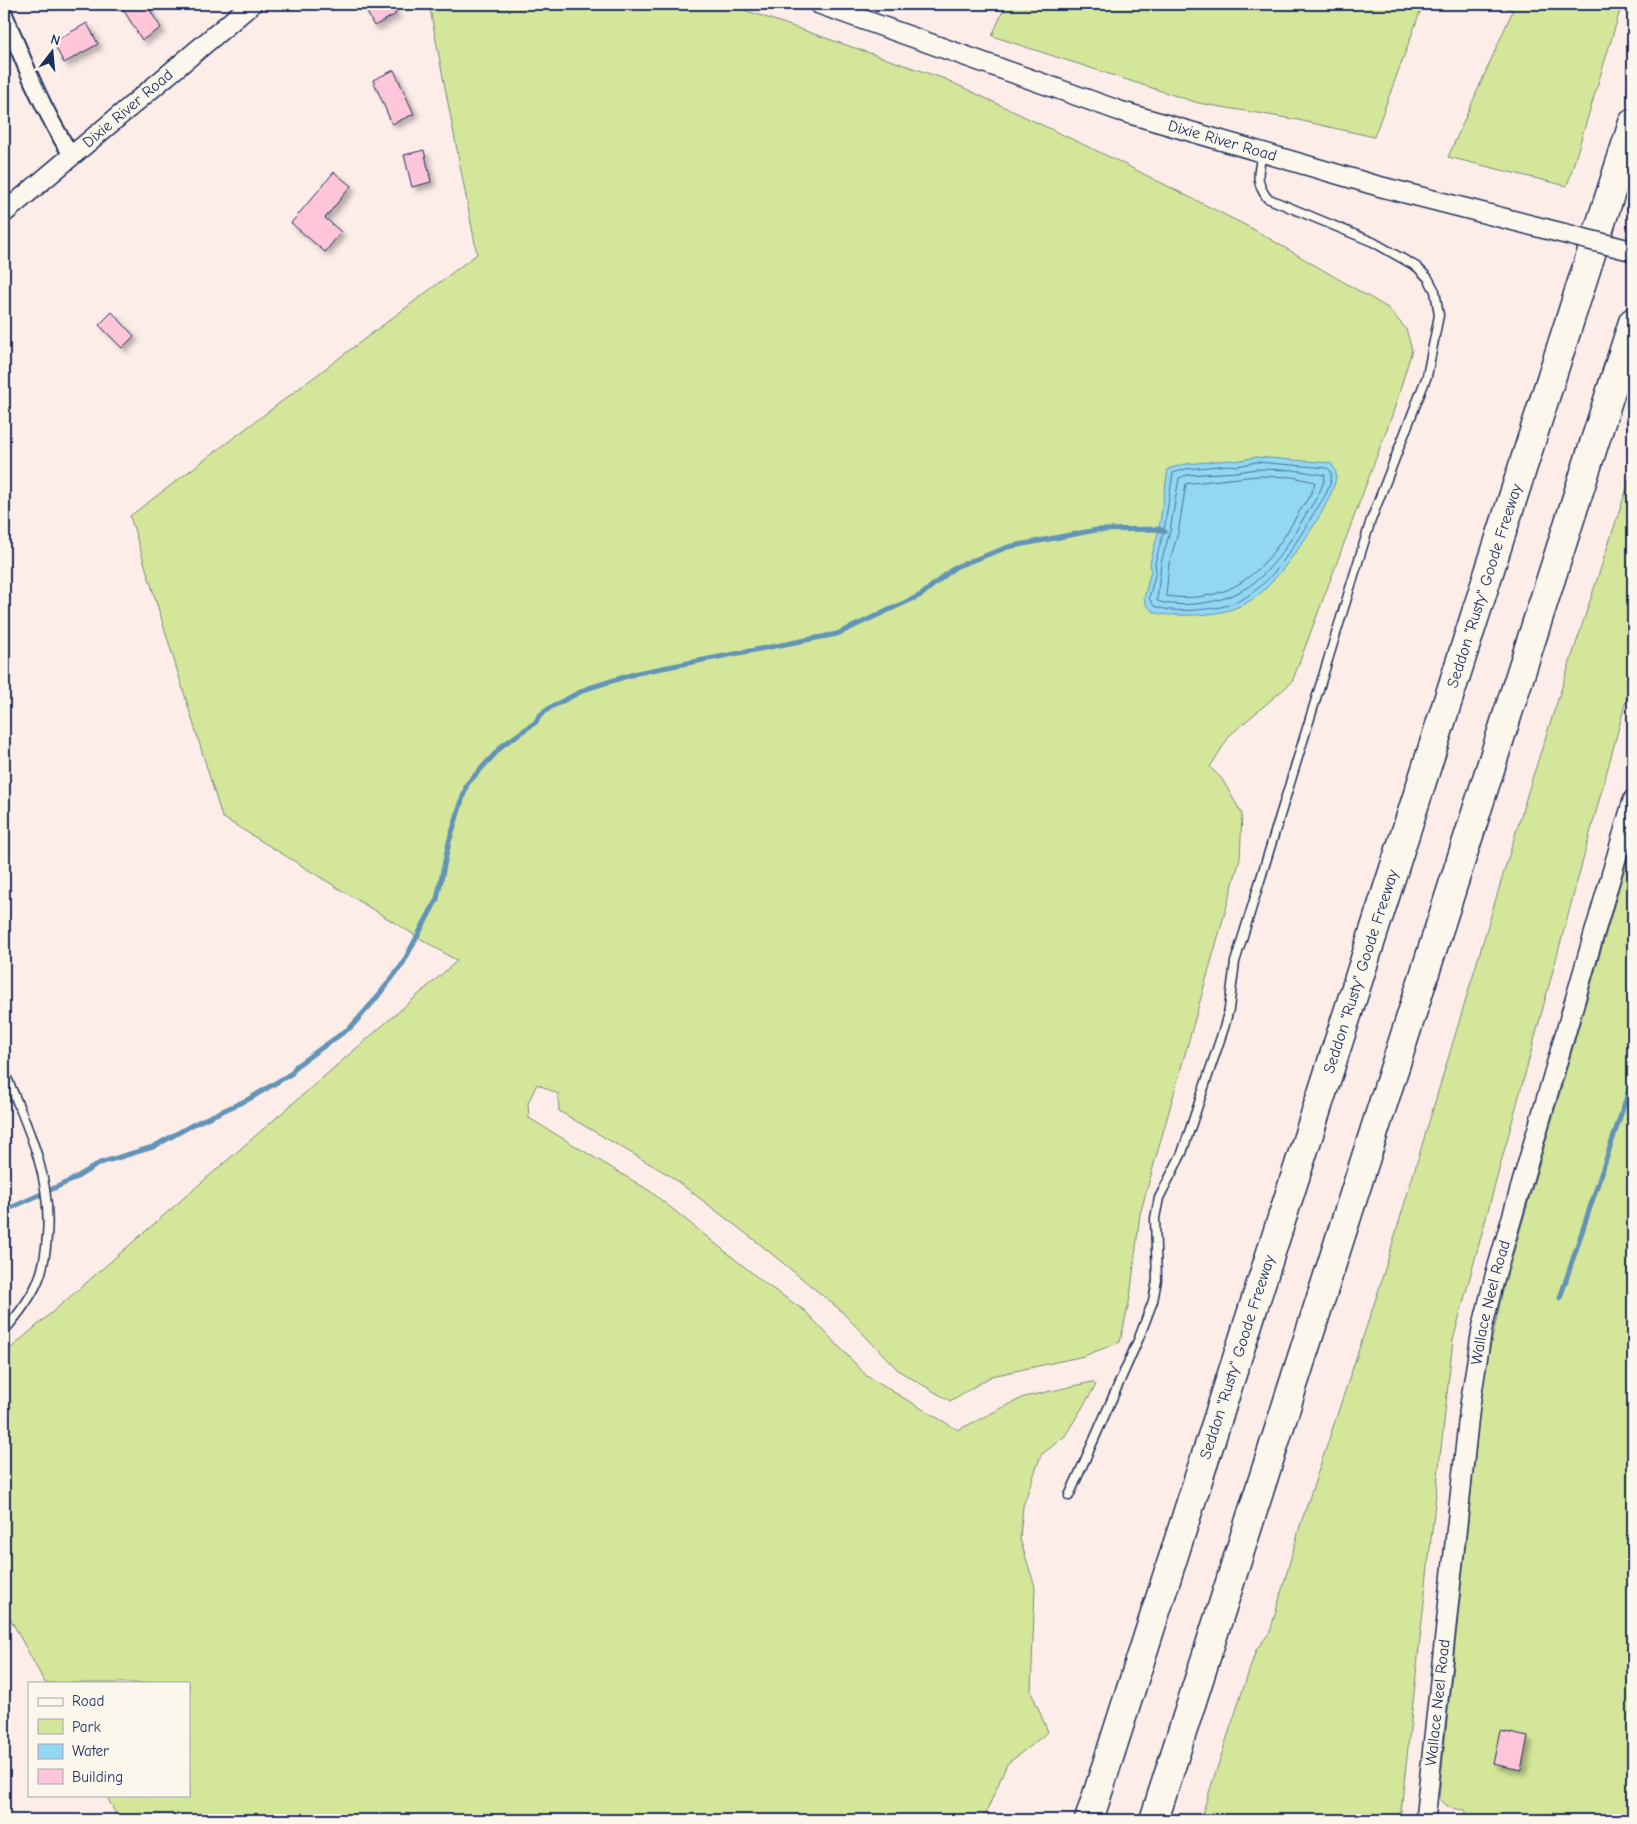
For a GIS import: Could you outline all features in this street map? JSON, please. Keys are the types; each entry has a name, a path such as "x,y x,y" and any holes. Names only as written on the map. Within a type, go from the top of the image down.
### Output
{"highway":[{"name":"Seddon \"Rusty\" Goode Freeway","path":"1089,1820 1633,123"},
{"path":"1154,1820 1633,322"}],"street":[{"name":"Dixie River Road","path":"4,213 130,104 252,4"},
{"name":"Dixie River Road","path":"819,4 1120,111 1262,154 1633,251"},
{"path":"4,13 36,92 53,127 72,156"},
{"name":"Wallace Neel Road","path":"1425,1820 1469,1414 1482,1329 1498,1266 1633,800"}],"lane":[{"path":"1069,1496 1139,1338 1153,1301 1157,1280 1156,1218 1159,1198 1182,1152 1224,1028 1240,943 1371,520 1427,376 1437,333 1439,304 1428,278 1417,267 1395,253 1267,198 1259,188 1257,176 1262,154"},
{"path":"4,1071 38,1156 48,1198 46,1248 39,1280 25,1304 4,1331"}],"green space":[{"path":"429,4 727,4 945,79 1116,160 1253,229 1388,308 1406,329 1412,350 1393,413 1292,682 1230,735 1210,767 1222,779 1242,814 1240,859 1140,1214 1130,1298 1120,1342 1084,1356 992,1376 950,1401 899,1371 839,1309 761,1245 669,1175 559,1111 558,1094 537,1084 528,1103 529,1118 650,1191 767,1285 805,1311 868,1377 958,1430 1024,1397 1092,1382 1096,1385 1065,1436 1041,1455 1023,1506 1020,1539 1035,1587 1031,1691 1048,1732 1007,1764 983,1820 119,1820 107,1796 190,1796 190,1682 44,1682 4,1607 4,1354 457,961 222,817 130,516 477,254"},
{"path":"1006,4 1423,4 1374,137 1298,120 1198,103 992,36"},
{"path":"1499,4 1622,4 1567,186 1448,157 1513,10"},
{"path":"1633,469 1633,675 1453,1340 1400,1820 1200,1820 1256,1650 1270,1632 1300,1526 1378,1292 1531,782"},
{"path":"1633,840 1633,1820 1464,1820 1465,1810 1456,1809 1444,1804 1439,1797 1480,1408 1487,1361 1504,1286"}],"water":[{"path":"1256,457 1331,463 1336,471 1333,489 1304,541 1278,575 1266,588 1247,603 1217,613 1196,615 1165,615 1152,611 1144,599 1151,570 1150,563 1159,529 1168,469 1185,464 1236,461"}],"building":[{"path":"120,4 146,4 161,28 142,40"},
{"path":"363,4 391,4 396,14 374,26"},
{"path":"87,23 98,44 64,63 53,42"},
{"path":"394,70 414,114 392,124 373,80"},
{"path":"424,150 431,182 412,187 404,155"},
{"path":"334,172 351,186 325,218 341,232 325,252 291,223"},
{"path":"112,312 134,336 122,348 99,325"},
{"path":"1500,1731 1528,1737 1521,1770 1493,1764"}],"waterway":[{"path":"4,1211 72,1180 100,1163 153,1147 194,1124 249,1099 292,1073 296,1066 351,1027 402,965 437,899 449,842 467,784 503,745 536,722 539,716 551,707 586,689 637,673 837,634 921,595 955,567 1008,547 1096,530 1159,529 1165,532"},
{"path":"1560,1298 1633,1078"}]}
